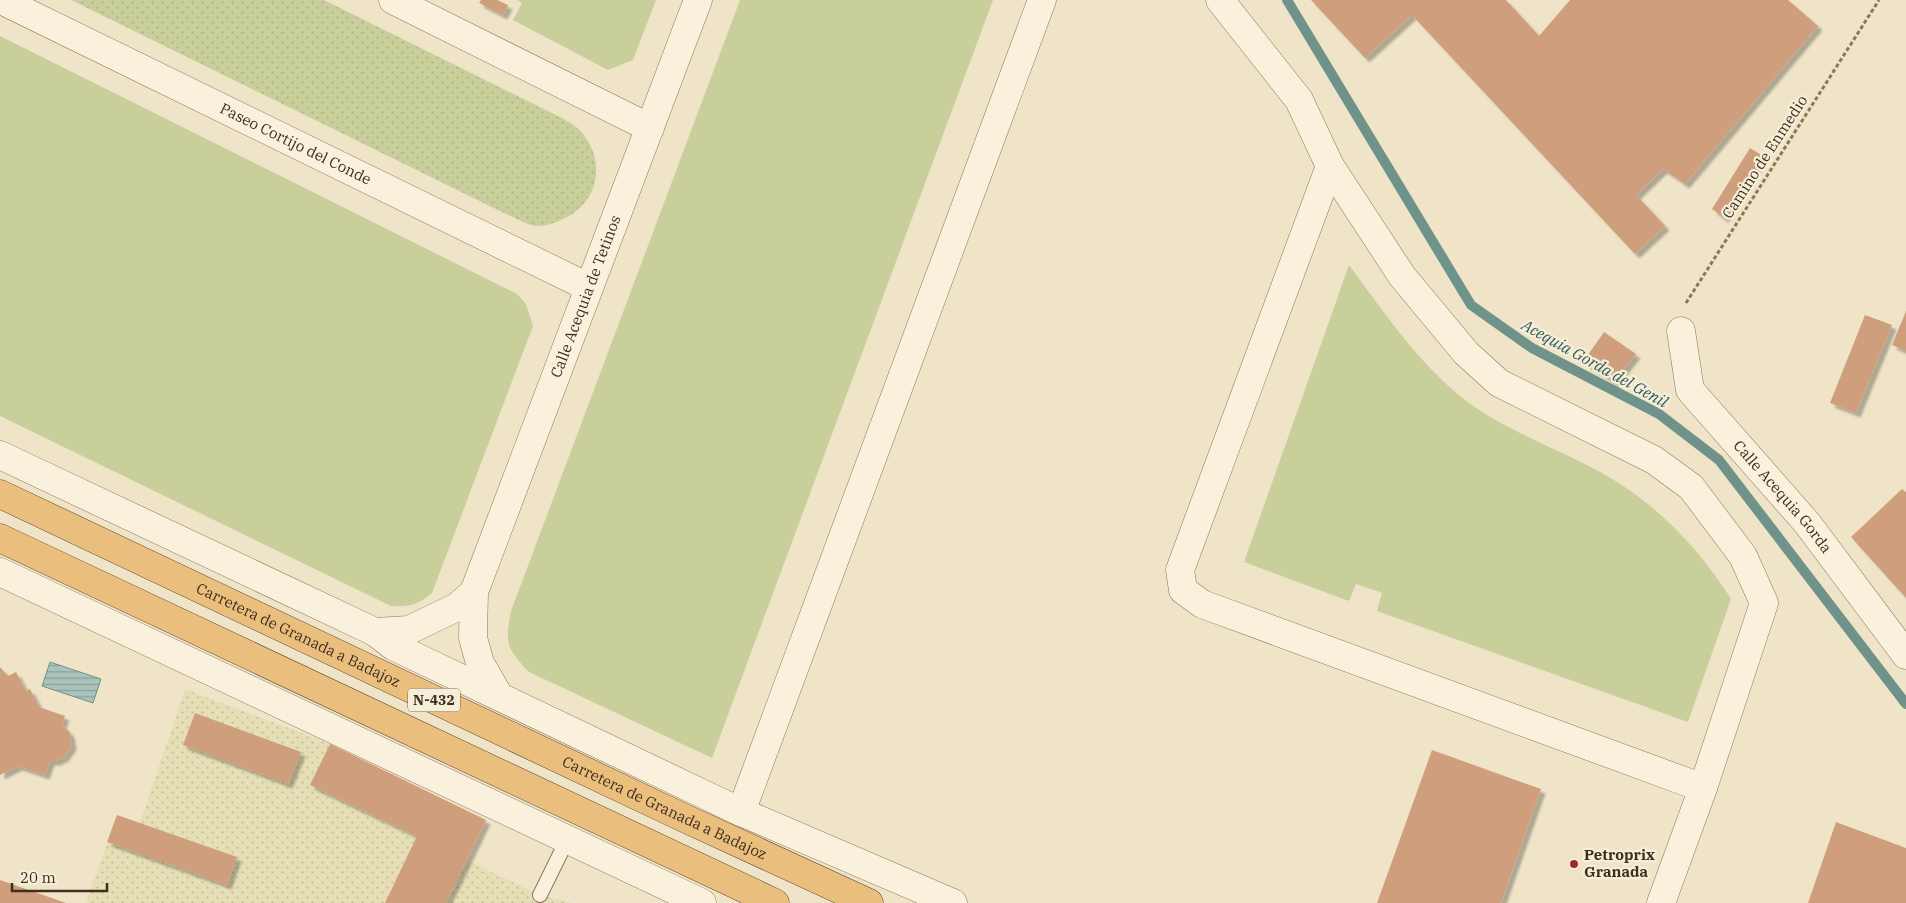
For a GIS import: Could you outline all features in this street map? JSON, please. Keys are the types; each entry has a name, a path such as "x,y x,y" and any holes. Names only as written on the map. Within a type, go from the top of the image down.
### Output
{"highway":[{"name":"Carretera de Granada a Badajoz","path":"0,494 682,817 869,903"},
{"name":"N-432","path":"0,538 775,903"}],"street":[{"name":"Paseo Cortijo del Conde","path":"1,0 588,287"},
{"path":"393,0 650,128"},
{"name":"Calle Acequia de Tetinos","path":"499,696 480,663 474,638 474,592 698,0"},
{"path":"741,812 1042,0"},
{"path":"1220,0 1299,100 1330,166 1402,276 1466,353 1499,383 1662,466 1691,487 1743,556 1764,603 1703,788 1661,903"},
{"path":"1330,166 1180,570 1183,590 1202,604 1703,788"},
{"name":"Calle Acequia Gorda","path":"1681,331 1690,390 1807,523 1906,655"},
{"path":"0,455 375,632 393,646 741,812 953,903"},
{"path":"0,572 702,903"},
{"path":"375,632 408,630 456,607 474,592"}],"lane":[{"path":"540,895 566,840"}],"path":[{"name":"Camino de Enmedio","path":"1681,331 1686,300 1879,0"}],"shaded area":[{"path":"185,689 318,739 486,820 466,860 540,895 572,903 86,903 117,815 140,823"}],"green space":[{"path":"71,0 324,0 573,125 579,129 590,145 596,167 596,179 587,200 569,216 544,226 530,224 510,216"},
{"path":"517,0 656,0 633,60 608,70 513,20 522,3"},
{"path":"740,0 993,0 712,758 529,672 512,651 509,645 508,631 511,611"},
{"path":"0,36 517,294 526,304 533,326 432,593 427,597 418,603 391,606 0,416"},
{"path":"1349,265 1402,336 1448,386 1465,400 1497,421 1602,473 1640,498 1658,512 1705,562 1731,599 1688,722 1377,611 1382,593 1356,584 1349,601 1244,562"}],"water":[{"path":"50,662 101,679 93,703 42,686"}],"building":[{"path":"481,0 497,0 508,5 503,15 479,3"},
{"path":"1311,0 1506,0 1539,36 1570,0 1788,0 1818,26 1685,184 1663,169 1636,195 1665,226 1635,254 1412,15 1365,58"},
{"path":"1750,148 1763,156 1724,218 1712,209"},
{"path":"1906,311 1906,351 1892,345"},
{"path":"1865,315 1892,325 1856,413 1830,403"},
{"path":"1604,332 1636,354 1614,382 1583,362"},
{"path":"1902,489 1906,492 1906,598 1851,537"},
{"path":"0,667 8,676 16,672 26,691 30,689 39,707 65,716 62,724 70,733 72,746 64,757 56,761 50,761 45,775 18,766 0,775"},
{"path":"195,713 301,752 288,784 183,745"},
{"path":"330,744 486,820 446,903 385,903 417,836 310,785"},
{"path":"1432,750 1541,789 1501,903 1377,903"},
{"path":"117,815 237,857 227,885 107,842"},
{"path":"1836,822 1906,848 1906,903 1808,903"},
{"path":"0,880 66,903 0,903"}],"waterway":[{"name":"Acequia Gorda del Genil","path":"1287,0 1471,305 1532,348 1659,414 1719,460 1906,704"}],"place":[{"name":"Petroprix Granada","path":"1574,864"}]}
